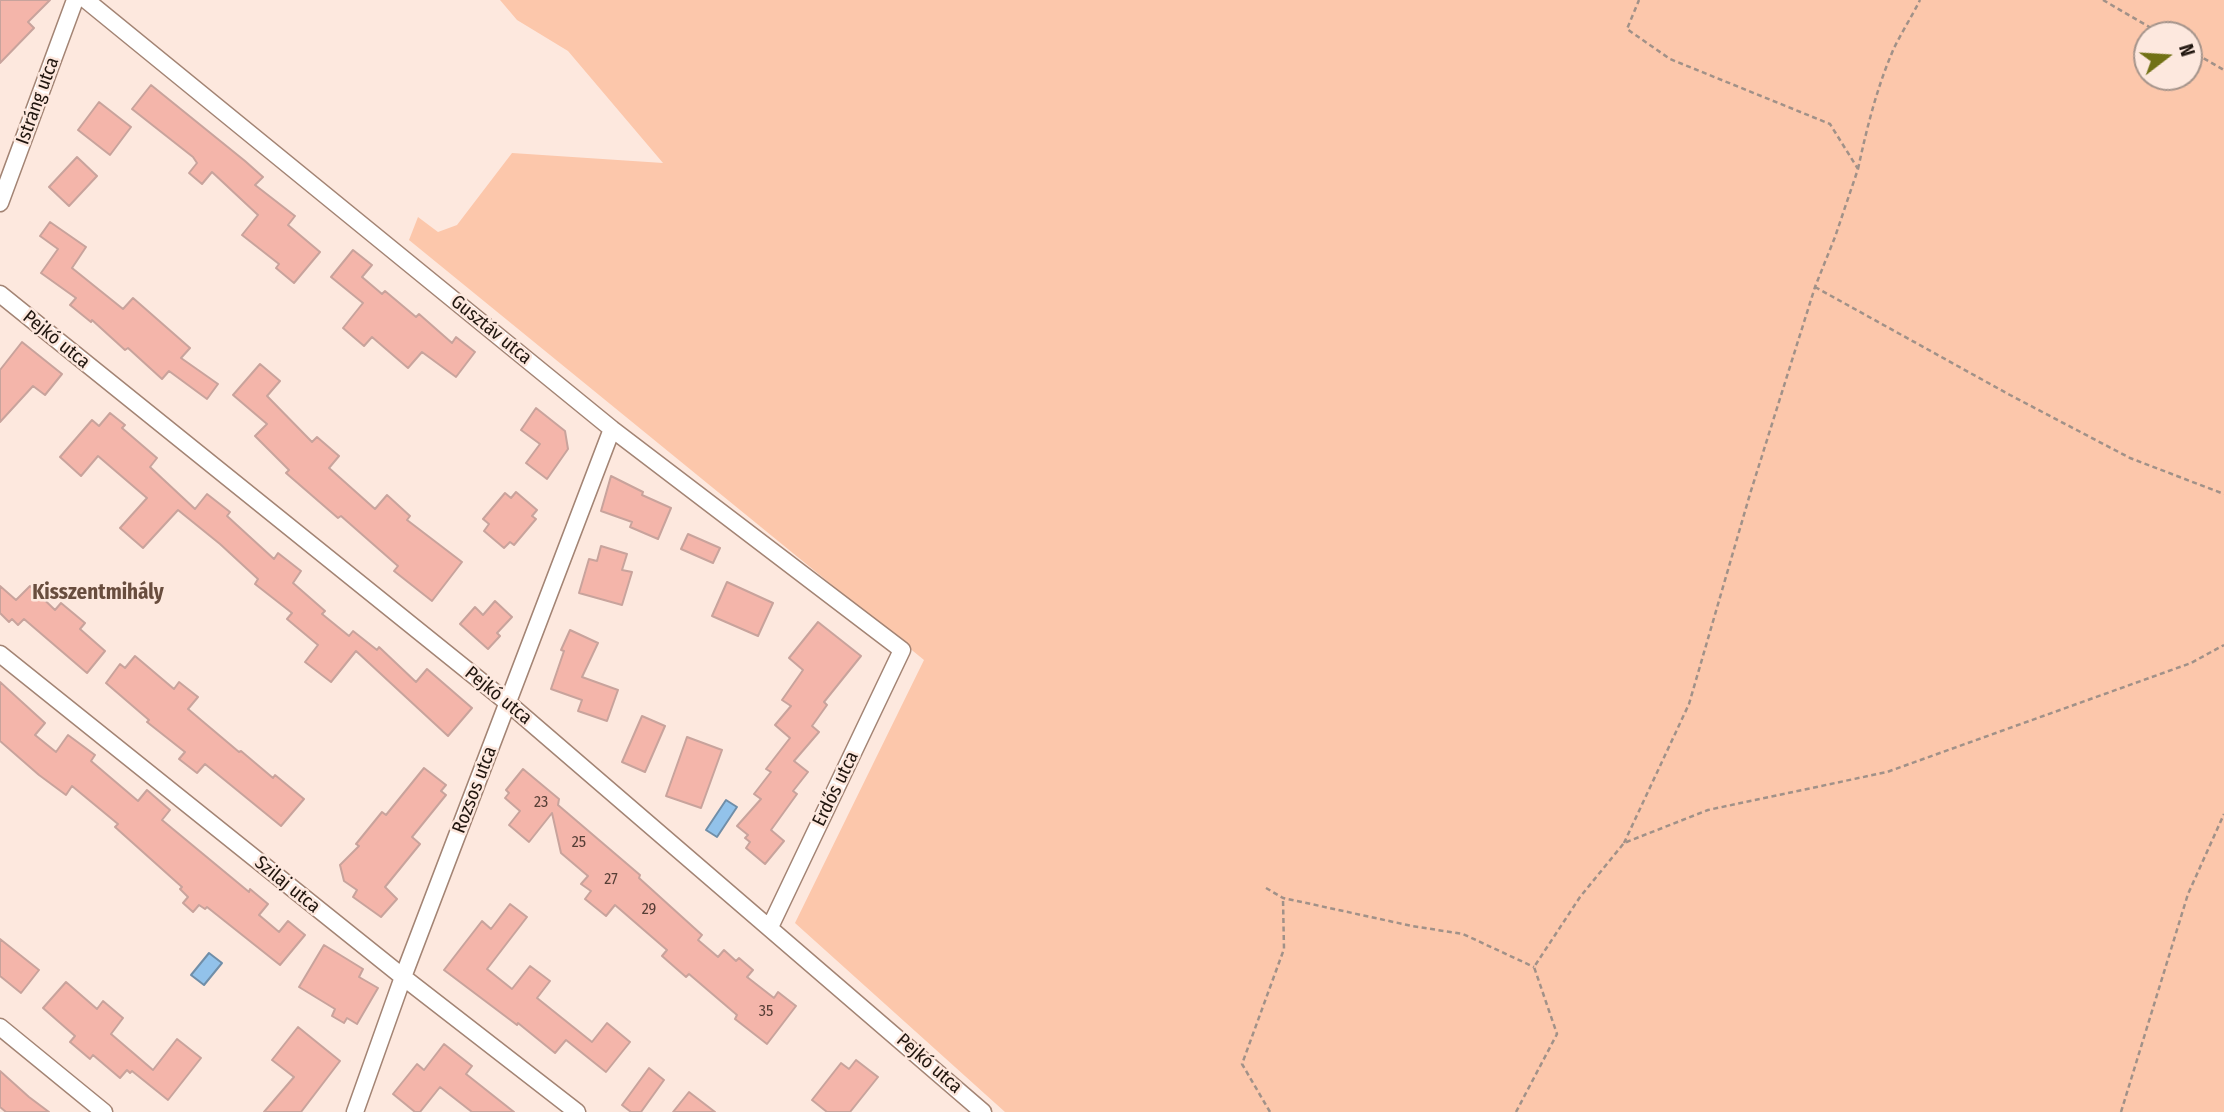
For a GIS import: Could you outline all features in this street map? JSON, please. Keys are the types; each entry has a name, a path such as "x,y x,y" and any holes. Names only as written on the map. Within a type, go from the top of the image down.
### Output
{"street":[{"name":"Istráng utca","path":"0,203 75,0"},
{"name":"Gusztáv utca","path":"86,0 612,429 902,650"},
{"name":"Pejkó utca","path":"0,294 508,703 983,1112"},
{"name":"Rozsos utca","path":"355,1112 403,978 612,429"},
{"name":"Erdős utca","path":"770,927 902,650"},
{"name":"Szilaj utca","path":"0,654 403,978 577,1112"},
{"path":"0,1027 104,1112"}],"path":[{"path":"1639,0 1628,29 1670,60 1830,124 1858,169"},
{"path":"1534,968 1580,897 1624,843 1689,704 1750,494 1815,287 1858,169 1880,85 1895,46 1920,0"},
{"path":"2103,0 2139,21"},
{"path":"2203,58 2224,70"},
{"path":"1815,287 2130,458 2224,494"},
{"path":"1624,843 1708,810 1887,772 2192,663 2224,645"},
{"path":"2120,1112 2188,894 2224,814"},
{"path":"1266,888 1283,898 1412,926 1463,934 1534,968 1557,1034 1516,1112"},
{"path":"1270,1112 1242,1064 1284,949 1283,898"}],"shaded area":[{"path":"500,0 2224,0 2224,1112 1005,1112 795,923 924,660 409,240 418,217 438,232 457,225 512,153 663,163 568,51 517,20"}],"water":[{"path":"726,800 737,807 717,837 706,830"},
{"path":"209,953 222,963 204,985 191,975"}],"building":[{"path":"0,0 50,0 28,22 34,28 0,63"},
{"path":"151,85 263,177 255,185 295,216 288,225 320,252 294,283 276,268 279,264 242,235 258,215 212,172 202,184 189,173 197,163 193,157 132,109"},
{"path":"99,102 131,127 110,155 78,130"},
{"path":"77,157 97,176 69,206 49,187"},
{"path":"50,222 86,247 72,268 123,309 133,298 190,348 181,358 218,384 207,399 169,371 162,379 128,348 125,350 92,320 91,322 70,305 76,298 41,273 58,249 40,236"},
{"path":"353,250 372,265 362,277 382,294 385,291 416,317 419,314 452,343 456,337 475,352 456,377 422,352 408,368 372,337 364,346 343,328 363,303 331,277"},
{"path":"22,342 62,374 45,395 33,386 0,422 0,370"},
{"path":"260,364 280,381 267,396 312,442 317,437 339,456 329,468 375,509 387,495 410,516 407,520 462,562 432,601 394,571 398,566 341,516 338,518 286,473 289,470 255,436 267,424 233,395"},
{"path":"536,408 565,431 568,449 547,479 526,463 540,444 521,430"},
{"path":"110,413 125,425 122,428 157,458 150,467 195,509 207,494 230,512 227,516 274,559 278,553 301,571 293,583 325,611 322,614 349,636 353,631 377,650 379,647 416,682 427,669 472,708 448,736 356,651 331,682 305,662 318,645 287,619 292,613 255,584 258,579 178,510 143,548 120,528 147,498 98,456 81,476 60,457 92,420 99,426"},
{"path":"611,476 643,492 642,495 671,508 658,539 630,527 632,522 601,511"},
{"path":"516,492 537,510 532,516 536,519 514,545 510,542 504,548 484,531 489,524 483,519 505,493 511,498"},
{"path":"688,534 720,548 713,563 681,549"},
{"path":"601,546 627,554 622,570 632,572 622,605 579,593 589,559 597,561"},
{"path":"727,582 773,603 758,636 712,616"},
{"path":"0,586 16,600 30,586 55,610 61,603 85,623 80,629 105,651 87,673 24,619 18,625 12,619 9,622 0,613"},
{"path":"495,601 512,617 497,633 500,636 488,649 460,624 475,607 483,615"},
{"path":"818,622 861,656 824,702 827,705 812,726 819,732 794,761 808,772 793,791 797,794 771,830 784,841 765,864 746,848 750,842 745,838 748,835 737,826 761,799 754,794 771,772 766,769 790,738 775,725 791,706 782,700 803,670 789,658"},
{"path":"570,630 598,643 582,677 618,690 607,721 578,711 582,700 551,689 564,651 561,650"},
{"path":"135,656 174,689 179,682 198,697 188,709 239,752 273,778 275,775 304,799 281,826 205,764 197,773 179,759 185,752 147,722 149,720 106,683 120,664 125,668"},
{"path":"0,682 45,723 35,735 56,752 68,735 95,755 91,761 138,801 147,790 170,810 162,820 249,892 250,889 268,904 259,915 279,932 288,921 305,935 280,965 207,907 205,909 199,905 193,912 183,903 188,897 180,889 182,887 115,827 118,824 72,786 66,795 0,741"},
{"path":"642,716 665,726 645,772 622,762"},
{"path":"687,737 722,750 701,808 666,796"},
{"path":"424,768 446,785 441,791 446,795 412,837 420,844 385,887 397,899 381,917 353,897 357,890 344,881 340,865 359,846 356,844 382,812 386,815"},
{"path":"523,769 559,799 558,805 640,875 639,878 702,935 698,940 718,957 724,950 736,961 739,958 753,970 747,977 774,998 778,992 796,1006 767,1044 735,1019 737,1015 689,974 686,977 662,956 667,950 615,905 606,916 585,899 591,891 581,884 588,876 561,853 552,813 529,842 509,825 520,811 505,798 509,793 506,790"},
{"path":"510,904 527,917 487,969 512,989 530,966 550,981 537,998 592,1042 607,1023 630,1042 606,1072 566,1040 555,1053 444,970 482,921 491,929"},
{"path":"0,939 39,970 21,993 0,976"},
{"path":"324,945 363,969 359,977 378,988 357,1024 347,1018 344,1023 332,1016 335,1009 299,987"},
{"path":"66,982 97,1009 103,1001 123,1018 111,1034 153,1070 177,1039 201,1058 168,1100 132,1071 130,1073 127,1070 120,1078 93,1055 90,1059 70,1042 75,1036 43,1008"},
{"path":"298,1027 340,1061 301,1112 264,1112 294,1077 272,1060"},
{"path":"444,1044 472,1066 466,1074 514,1112 472,1112 440,1087 420,1112 415,1112 393,1094 417,1064 424,1070"},
{"path":"856,1060 878,1077 850,1112 827,1112 812,1100 841,1063 849,1069"},
{"path":"649,1068 664,1080 641,1112 631,1112 622,1105"},
{"path":"0,1071 49,1112 6,1112 0,1107"},
{"path":"689,1092 715,1112 673,1112"}],"district":[{"name":"Kisszentmihály","path":"98,593"}]}
